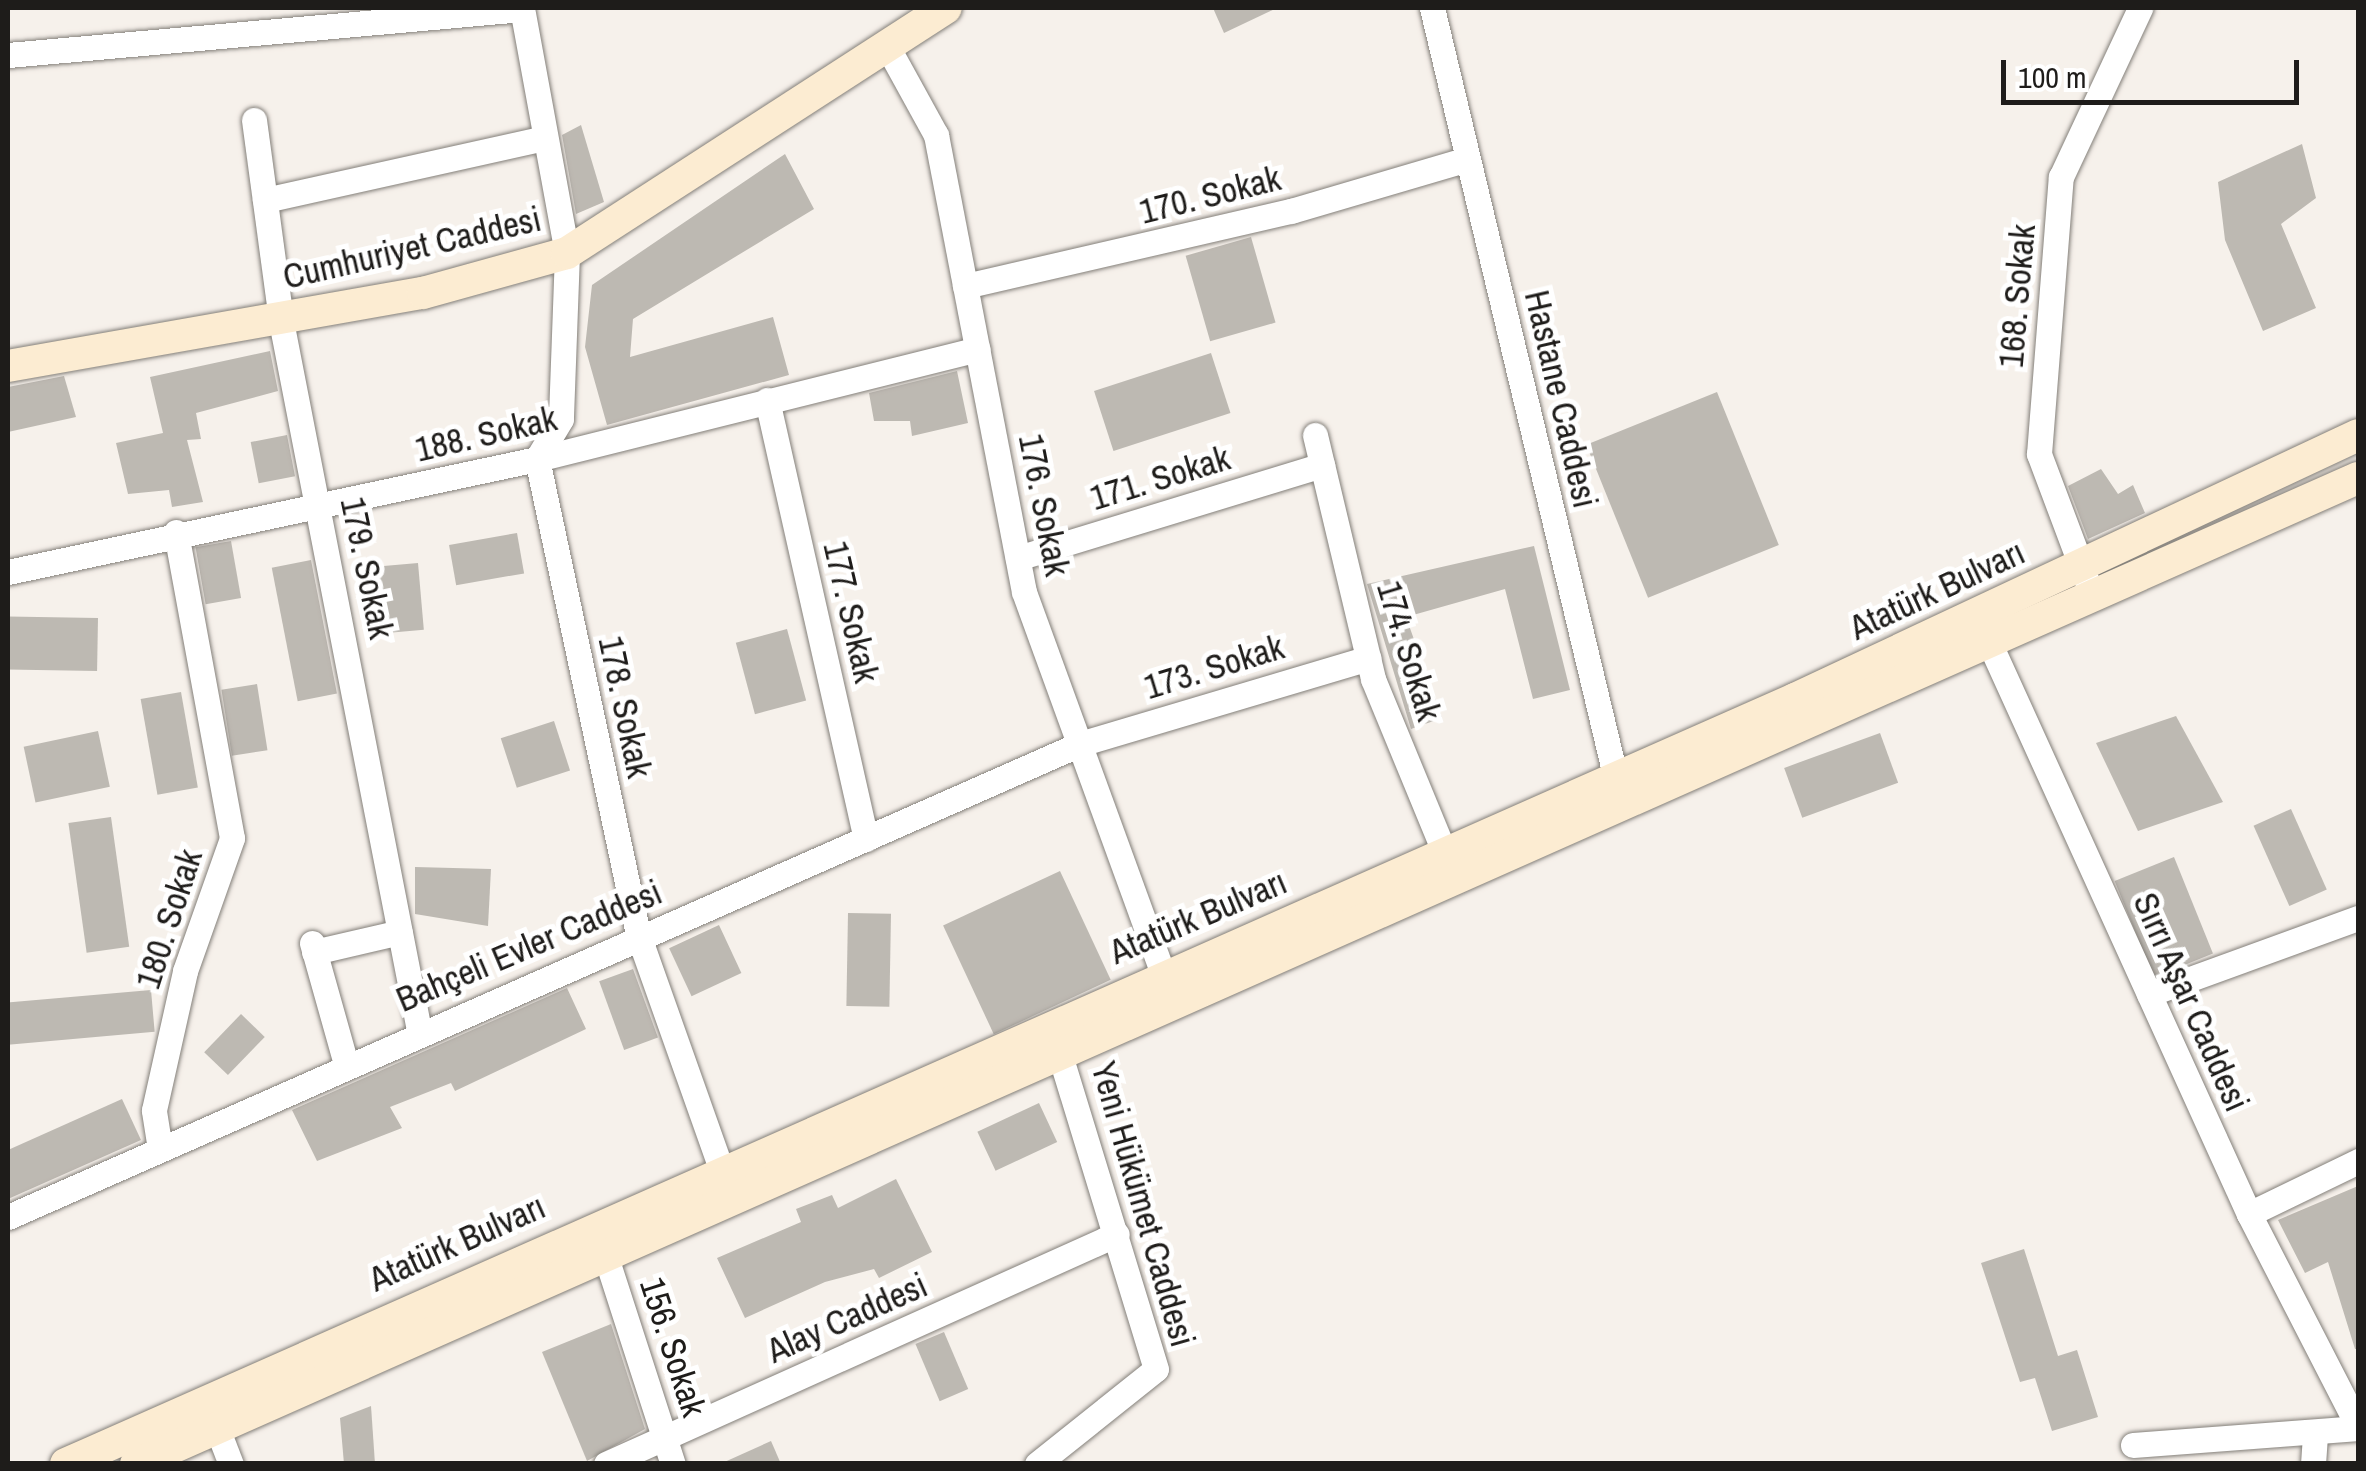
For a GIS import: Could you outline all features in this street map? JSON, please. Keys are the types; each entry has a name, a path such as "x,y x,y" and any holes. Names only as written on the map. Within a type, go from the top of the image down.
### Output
{"main road":[{"name":"Cumhuriyet Caddesi","path":"8,366 281,320 567,253 946,8"},
{"name":"Atatürk Bulvarı","path":"136,1464 605,1254 1058,1044 1162,972 1445,849 1619,791 1990,642 2088,582 2358,436"},
{"name":"Atatürk Bulvarı","path":"66,1464 721,1169 1058,1044 1455,882 1619,791 2008,601 2088,582 2358,478"}],"street":[{"path":"8,54 522,8 567,253 561,418 536,459"},
{"name":"Hastane Caddesi","path":"1432,8 1619,791"},
{"name":"168. Sokak","path":"2088,582 2038,454 2062,177 2140,8"},
{"name":"176. Sokak","path":"887,46 936,135 1018,558 1162,972"},
{"name":"179. Sokak","path":"254,120 281,320 419,1030"},
{"path":"264,200 544,138"},
{"name":"170. Sokak","path":"965,286 1291,212 1468,159"},
{"name":"188. Sokak","path":"8,572 176,532 319,508 536,459 978,349"},
{"name":"177. Sokak","path":"767,400 866,838"},
{"name":"174. Sokak","path":"1315,435 1368,658 1455,882"},
{"name":"178. Sokak","path":"536,459 639,936 721,1169"},
{"name":"171. Sokak","path":"1018,558 1322,465"},
{"name":"180. Sokak","path":"160,1149 154,1110 185,971 232,838 176,532"},
{"path":"1990,642 2008,601"},
{"name":"Sırrı Aşar Caddesi","path":"1990,642 2249,1214 2358,1427"},
{"name":"173. Sokak","path":"1080,744 1368,658"},
{"name":"Bahçeli Evler Caddesi","path":"8,1217 419,1030 1080,744"},
{"path":"2149,994 2358,918"},
{"path":"346,1064 313,948 400,932"},
{"name":"Yeni Hükümet Caddesi","path":"1037,1464 1156,1369 1058,1044"},
{"path":"2249,1214 2358,1161"},
{"name":"Alay Caddesi","path":"606,1464 669,1451 1117,1234"},
{"name":"156. Sokak","path":"605,1254 669,1451"},
{"path":"2133,1446 2315,1436 2358,1427"},
{"path":"216,1428 231,1464"},
{"path":"2313,1464 2315,1436"}],"building":[{"path":"1213,8 1277,8 1224,33"},
{"path":"581,125 604,202 576,214 562,135"},
{"path":"2302,144 2316,198 2281,224 2316,308 2263,331 2225,240 2218,182"},
{"path":"785,154 814,209 633,319 630,357 773,317 789,375 607,425 585,347 592,285"},
{"path":"1251,237 1276,323 1210,341 1186,256"},
{"path":"270,351 278,391 196,413 201,439 187,440 203,502 172,507 169,490 128,494 116,443 163,433 150,377"},
{"path":"1211,353 1230,413 1113,451 1094,391"},
{"path":"957,371 968,423 912,436 910,421 874,421 869,393"},
{"path":"64,376 76,417 8,432 8,387"},
{"path":"1717,392 1779,545 1648,598 1586,445"},
{"path":"287,435 295,476 259,483 251,442"},
{"path":"2101,469 2118,494 2133,485 2145,513 2088,539 2068,486"},
{"path":"517,533 524,573 456,585 449,545"},
{"path":"231,541 241,598 206,604 196,547"},
{"path":"1534,546 1570,690 1533,699 1505,589 1406,617 1442,718 1411,729 1367,584"},
{"path":"311,560 337,694 298,701 272,568"},
{"path":"418,563 424,630 381,633 375,567"},
{"path":"8,616 98,618 97,671 8,669"},
{"path":"787,629 806,700 755,714 736,643"},
{"path":"257,684 267,750 232,756 221,690"},
{"path":"181,692 198,788 157,795 141,699"},
{"path":"2176,716 2223,802 2138,831 2096,743"},
{"path":"554,721 570,770 517,788 501,738"},
{"path":"98,731 110,787 36,803 24,747"},
{"path":"1880,733 1898,783 1802,818 1784,768"},
{"path":"2291,809 2327,889 2289,906 2254,826"},
{"path":"111,817 129,947 87,953 68,823"},
{"path":"2174,857 2213,953 2154,977 2115,881"},
{"path":"415,867 491,869 488,926 415,914"},
{"path":"1060,871 1111,980 994,1034 943,926"},
{"path":"848,913 891,914 889,1007 846,1006"},
{"path":"719,925 741,973 692,996 669,948"},
{"path":"633,969 658,1038 624,1050 599,981"},
{"path":"567,988 586,1029 455,1091 451,1083 390,1107 402,1128 317,1161 292,1110"},
{"path":"151,990 155,1032 8,1045 8,1003"},
{"path":"241,1014 265,1037 228,1075 204,1052"},
{"path":"122,1099 141,1140 8,1199 8,1150"},
{"path":"1039,1103 1057,1142 996,1171 977,1132"},
{"path":"896,1179 932,1252 879,1278 874,1269 825,1282 745,1318 717,1258 801,1222 796,1209 832,1195 838,1208"},
{"path":"2358,1186 2355,1349 2328,1262 2305,1273 2278,1220"},
{"path":"2024,1249 2058,1356 2077,1350 2098,1417 2052,1431 2035,1378 2020,1382 1981,1263"},
{"path":"611,1324 645,1429 587,1461 542,1352"},
{"path":"944,1332 968,1389 940,1401 915,1344"},
{"path":"371,1406 375,1464 344,1464 340,1418"},
{"path":"771,1441 781,1464 720,1464"}]}
